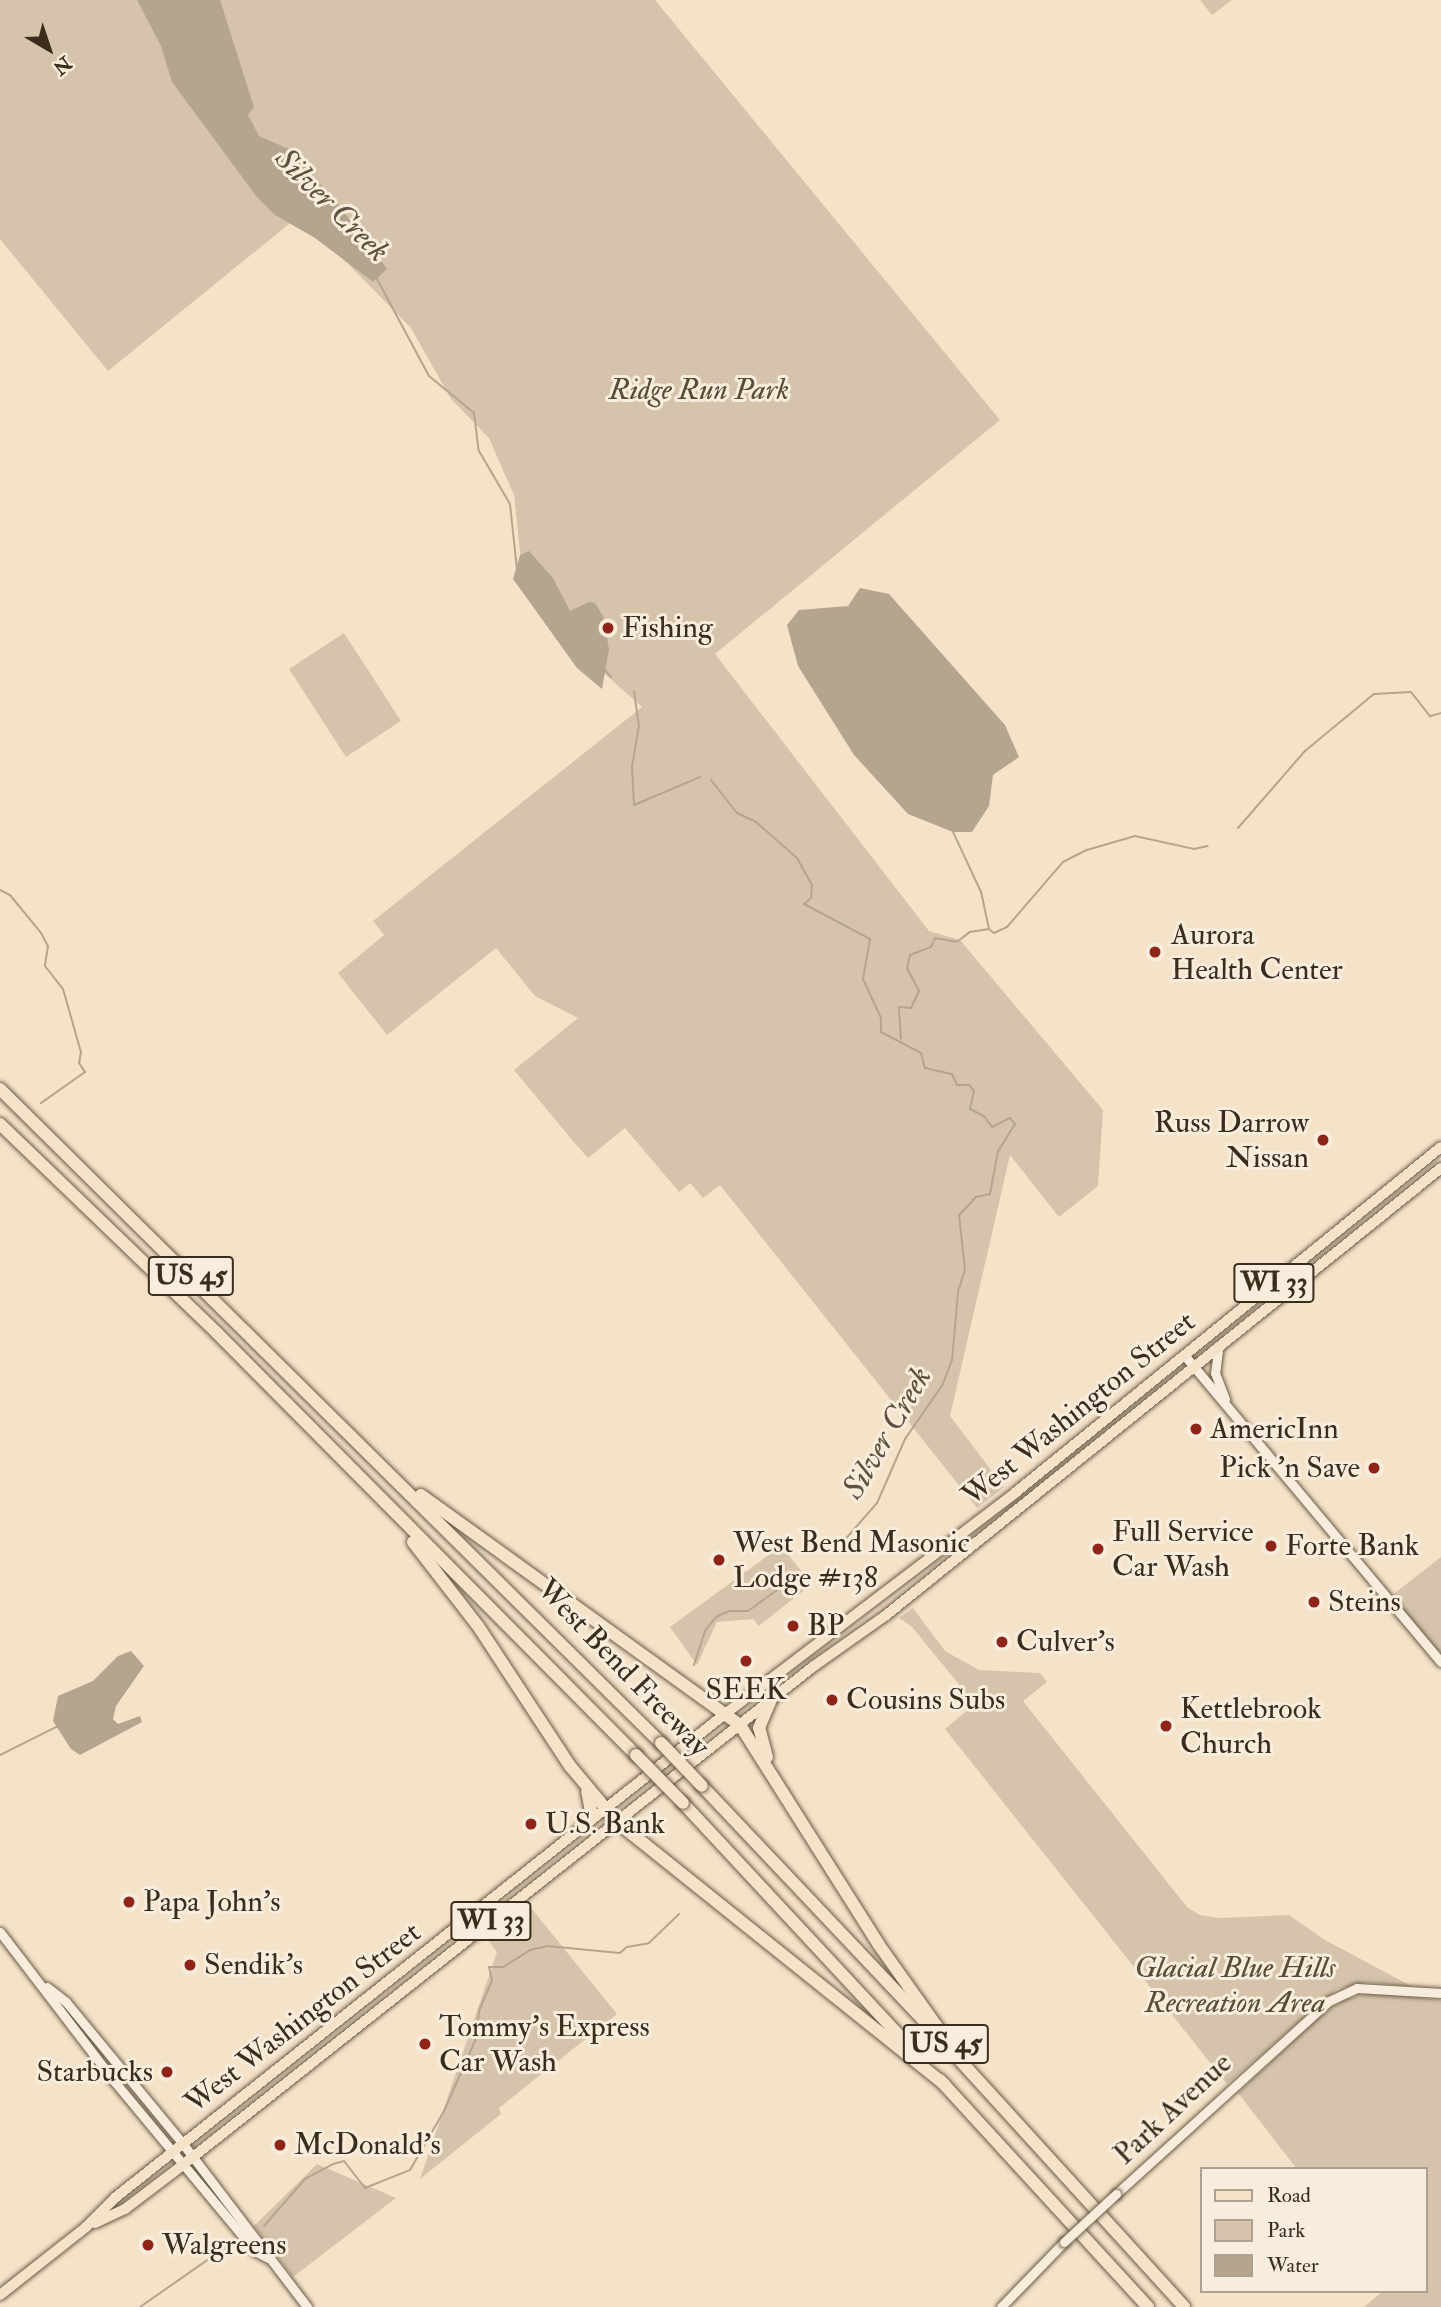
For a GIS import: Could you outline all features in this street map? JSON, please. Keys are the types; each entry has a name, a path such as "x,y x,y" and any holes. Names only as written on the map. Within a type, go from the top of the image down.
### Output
{"highway":[{"name":"West Bend Freeway","path":"0,1089 661,1743 960,2059 1184,2307"},
{"name":"West Bend Freeway","path":"0,1124 683,1803 1148,2307"},
{"path":"380,1465 740,1725 771,1770 879,1945 960,2059"},
{"path":"356,1475 446,1583 586,1787 605,1810 945,2085"},
{"path":"771,1700 759,1728 771,1770"},
{"path":"585,1826 591,1811 586,1787"}],"main road":[{"name":"West Washington Street","path":"0,2295 86,2227 183,2144 725,1714 861,1614 1185,1356 1441,1147"},
{"name":"West Washington Street","path":"86,2227 125,2209 193,2157 771,1700 885,1616 1441,1168"}],"street":[{"path":"1217,1350 1215,1373 1228,1407"},
{"path":"1185,1356 1441,1662"},
{"path":"0,1932 40,1981 57,2010 173,2152 255,2250 268,2258"},
{"path":"40,1981 66,2003 183,2144 262,2244 268,2258 307,2307"},
{"name":"Park Avenue","path":"1000,2307 1116,2194 1329,2001 1357,1988 1441,1993"}],"green space":[{"name":"Ridge Run Park","path":"0,0 655,0 1000,420 715,654 929,931 960,940 1103,1110 1098,1186 1059,1217 1010,1155 950,1416 1004,1487 977,1508 720,1185 703,1198 690,1183 679,1192 625,1128 588,1158 573,1141 514,1070 578,1018 535,996 496,948 387,1035 338,973 384,935 373,921 642,707 597,667 523,581 514,495 489,438 451,399 411,328 300,215 108,371 0,239"},
{"path":"1200,0 1232,0 1212,15"},
{"path":"344,633 401,721 346,757 289,669"},
{"path":"781,1546 812,1584 759,1626 753,1619 717,1622 697,1665 670,1627"},
{"path":"1441,1557 1441,1654 1391,1596"},
{"name":"Glacial Blue Hills Recreation Area","path":"913,1608 945,1651 979,1670 1040,1673 1047,1682 1023,1701 1187,1907 1200,1915 1218,1918 1289,1915 1325,1940 1413,1987 1367,1982 1337,1989 1227,2084 945,1729 975,1704 912,1627 899,1618"},
{"path":"527,1903 617,2014 499,2108 501,2114 420,2179 497,1952 484,1935"},
{"name":"Glacial Blue Hills Recreation Area","path":"1370,1993 1441,2000 1441,2307 1364,2307 1381,2293 1427,2293 1427,2167 1295,2167 1238,2093 1325,2012 1346,1999"},
{"path":"317,2164 396,2198 293,2277 254,2226"}],"water":[{"path":"137,0 220,0 254,107 248,115 259,136 291,150 337,203 387,269 373,282 315,238 275,215 257,197 172,82 161,46"},
{"path":"529,551 553,578 570,611 589,602 595,603 603,616 609,649 602,689 577,668 513,579 520,555"},
{"path":"860,588 889,594 1005,725 1019,757 993,775 989,806 972,832 953,832 908,814 854,755 798,666 787,625 799,610 848,606"},
{"path":"131,1651 144,1666 116,1706 113,1719 118,1724 140,1716 142,1722 80,1755 71,1749 53,1721 58,1696 93,1681 118,1656"}],"waterway":[{"name":"Silver Creek","path":"377,279 429,376 474,413 479,451 510,504 517,569"},
{"name":"Silver Creek","path":"603,668 611,677"},
{"name":"Silver Creek","path":"634,691 639,725 632,767 634,805 700,777"},
{"path":"1238,828 1305,751 1374,694 1411,692 1430,716 1441,713"},
{"name":"Silver Creek","path":"711,780 737,813 756,822 797,858 812,885 811,898 804,904 870,939 863,979 881,1018 881,1032 921,1053 925,1068 952,1074 957,1085 969,1085 974,1091 970,1109 984,1116 992,1127 1010,1118 1015,1124 998,1151 990,1194 976,1197 959,1215 965,1270 958,1292 952,1360 943,1384 905,1439 877,1503 842,1543 823,1552"},
{"path":"901,1039 899,1007 911,1008 919,991 907,968 910,955 931,947 935,938 957,942 970,932 989,929 981,892 953,832"},
{"path":"989,929 994,933 1007,927 1063,862 1087,850 1135,836 1194,849 1208,846"},
{"path":"0,890 10,895 41,933 48,946 45,966 63,989 81,1052 79,1063 85,1072 41,1103"},
{"name":"Silver Creek","path":"694,1665 705,1631 716,1617 729,1611 748,1611 788,1582"},
{"path":"0,1755 56,1727"},
{"name":"Silver Creek","path":"264,2226 305,2179 333,2164 344,2161 365,2188 410,2170 444,2111 475,2041 479,2011 492,1981 489,1967 503,1967 530,1950 547,1946 620,1953 627,1947 649,1943 679,1914"},
{"name":"Silver Creek","path":"140,2307 226,2247"}],"place":[{"name":"Fishing","path":"608,628"},
{"name":"Aurora Health Center","path":"1155,952"},
{"name":"Russ Darrow Nissan","path":"1323,1140"},
{"name":"AmericInn","path":"1196,1429"},
{"name":"Pick 'n Save","path":"1374,1468"},
{"name":"Forte Bank","path":"1271,1546"},
{"name":"Full Service Car Wash","path":"1098,1549"},
{"name":"West Bend Masonic Lodge #138","path":"719,1560"},
{"name":"Steins","path":"1314,1602"},
{"name":"BP","path":"793,1626"},
{"name":"Culver's","path":"1002,1642"},
{"name":"SEEK","path":"746,1661"},
{"name":"Cousins Subs","path":"832,1700"},
{"name":"Kettlebrook Church","path":"1166,1726"},
{"name":"U.S. Bank","path":"531,1824"},
{"name":"Papa John's","path":"129,1902"},
{"name":"Sendik's","path":"190,1965"},
{"name":"Tommy's Express Car Wash","path":"425,2044"},
{"name":"Starbucks","path":"167,2072"},
{"name":"McDonald's","path":"280,2145"},
{"name":"Walgreens","path":"148,2245"}]}
